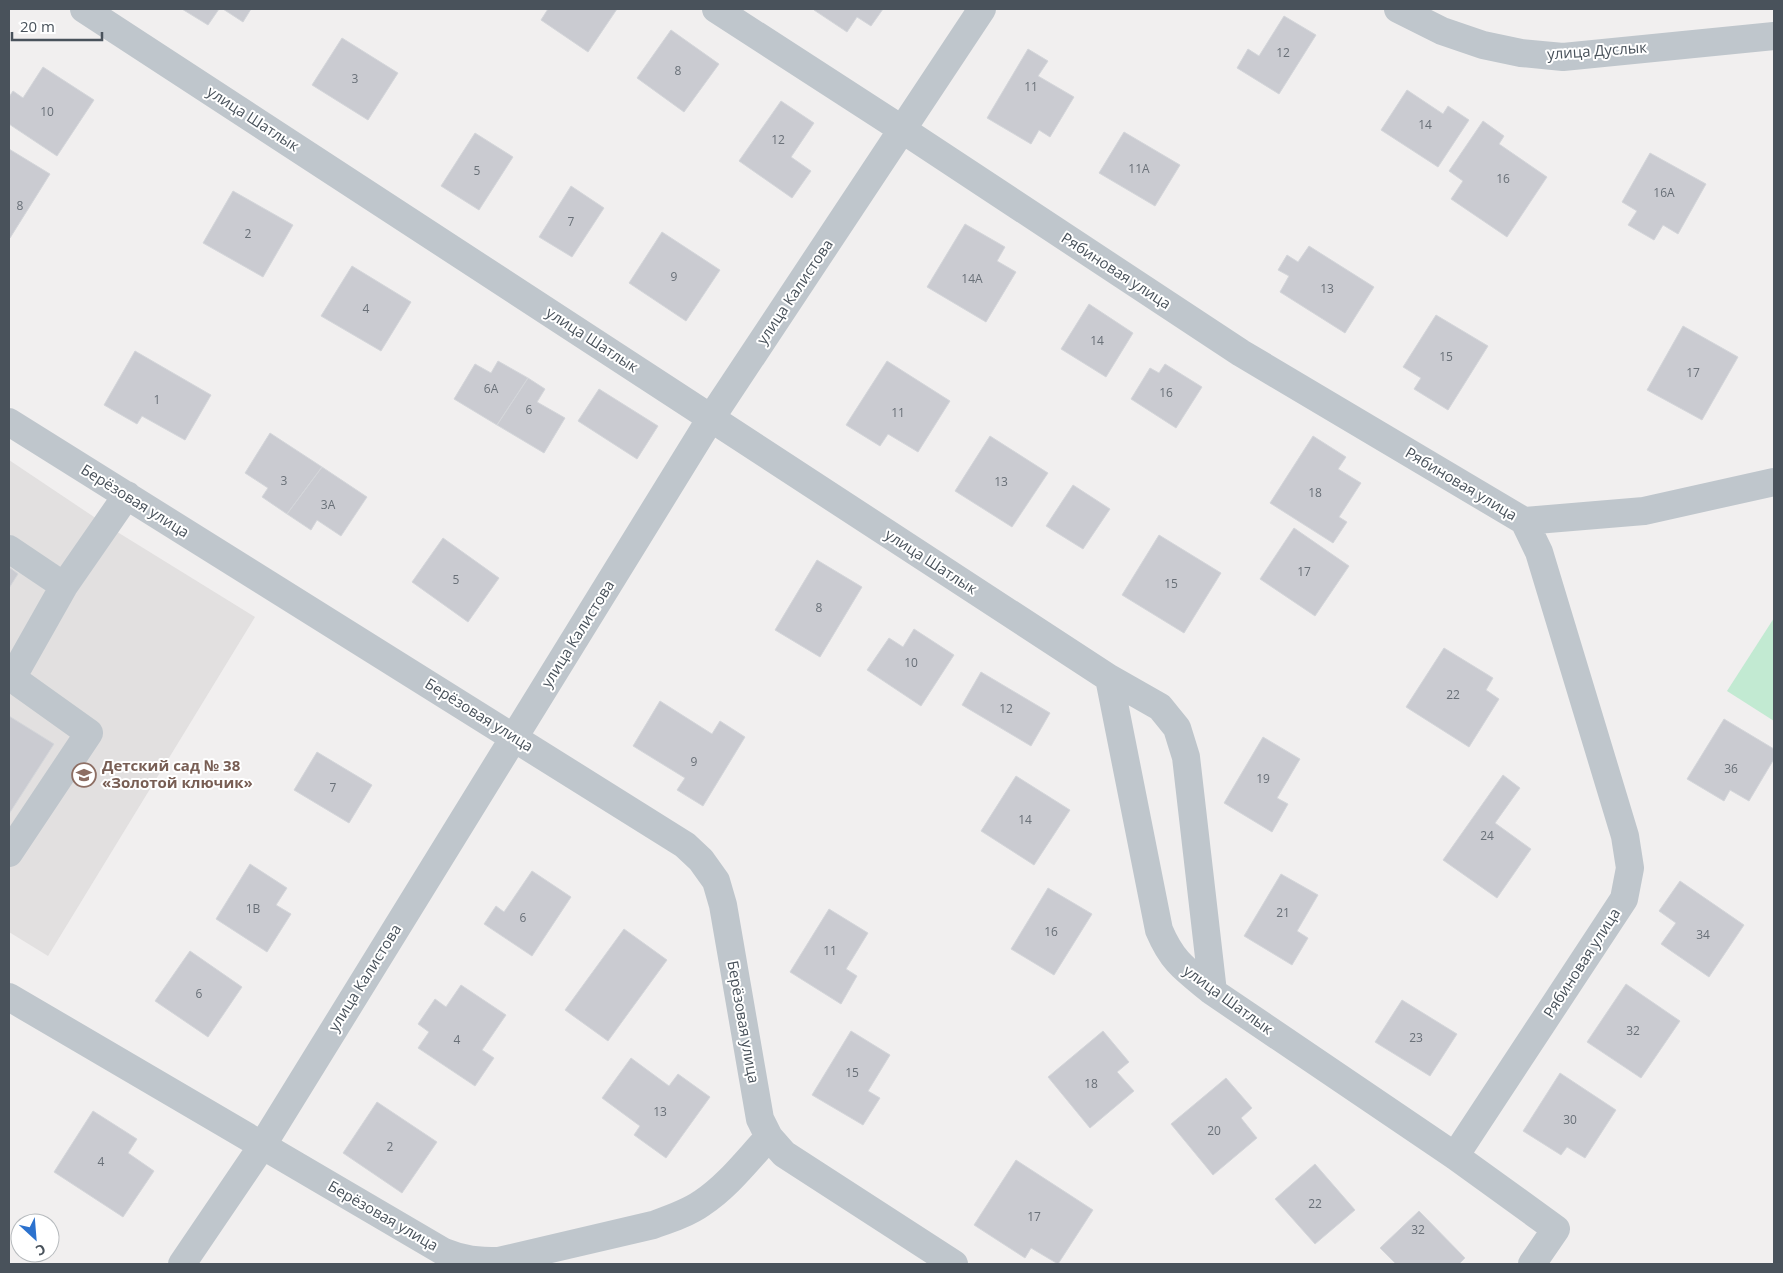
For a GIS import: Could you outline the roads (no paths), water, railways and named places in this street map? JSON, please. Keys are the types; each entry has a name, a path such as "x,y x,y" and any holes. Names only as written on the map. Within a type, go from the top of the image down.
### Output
{"street":[{"name":"улица Шатлык","path":"84,9 1109,678 1159,930 1167,949 1179,964 1213,992 1455,1156 1556,1229 1532,1264"},
{"name":"Рябиновая улица","path":"716,9 1241,353 1524,521 1539,552 1625,836 1630,868 1624,899 1455,1156"},
{"name":"улица Калистова","path":"182,1264 262,1146 711,418 982,9"},
{"name":"улица Дуслык","path":"1398,9 1442,31 1483,45 1521,53 1563,57 1774,36"},
{"name":"Берёзовая улица","path":"9,422 685,845 701,860 716,881 723,906 760,1119 769,1137 784,1154 954,1264"},
{"name":"Рябиновая улица","path":"1524,521 1644,511 1774,482"},
{"path":"9,853 89,733 12,678 64,586 127,496"},
{"path":"9,549 64,586"},
{"path":"1109,678 1160,708 1177,728 1186,758 1213,992"},
{"name":"Берёзовая улица","path":"9,997 444,1252 458,1258 479,1262 499,1261 652,1225 672,1218 701,1204 717,1191 769,1137"}],"place":[{"name":"Детский сад № 38 «Золотой ключик»","path":"84,775"}]}
